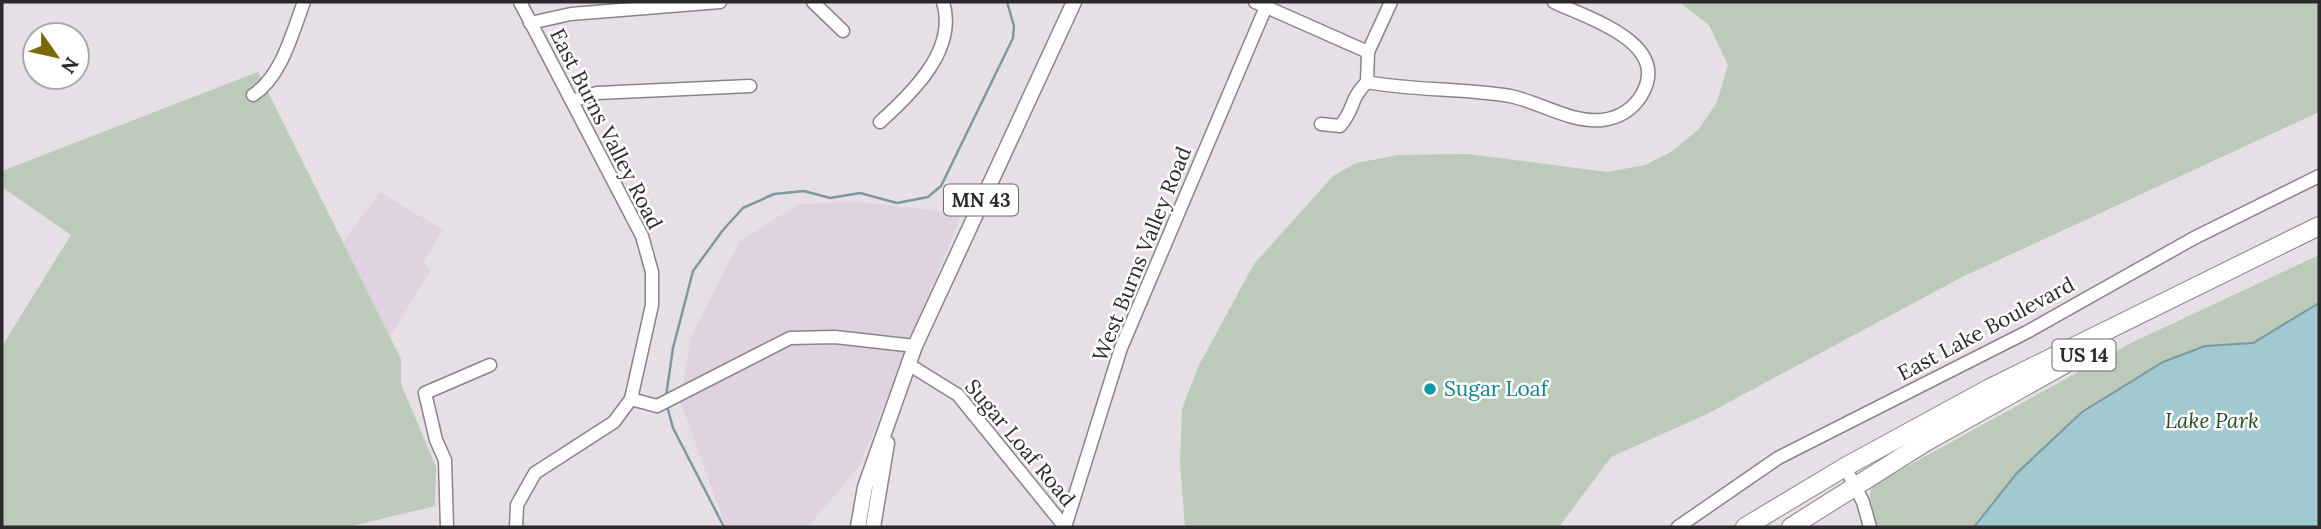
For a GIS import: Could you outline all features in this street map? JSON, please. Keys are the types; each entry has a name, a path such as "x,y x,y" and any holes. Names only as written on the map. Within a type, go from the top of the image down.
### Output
{"highway":[{"name":"US 14","path":"1745,527 1845,467 1990,388 2319,226"},
{"name":"US 14","path":"1791,527 1855,485 2055,369 2319,238"}],"main road":[{"name":"MN 43","path":"858,527 865,487 915,346 1074,2"},
{"name":"MN 43","path":"873,527 894,400"}],"street":[{"path":"253,95 277,67 304,2"},
{"name":"East Burns Valley Road","path":"520,2 642,236 652,272 652,305 631,400"},
{"path":"530,23 571,14 720,2"},
{"path":"813,2 843,31"},
{"path":"880,122 919,86 935,61 942,33 943,2"},
{"path":"1321,124 1340,126 1349,116 1354,94 1367,82 1368,52 1391,2"},
{"path":"1367,82 1401,89 1465,90 1513,97 1575,118 1599,120 1617,117 1633,107 1646,85 1648,73 1640,49 1625,37 1554,2"},
{"path":"1263,4 1368,52"},
{"name":"West Burns Valley Road","path":"1065,527 1121,348 1263,4"},
{"path":"572,101 597,93 750,86"},
{"name":"East Lake Boulevard","path":"1678,527 1778,458 2026,332 2194,238 2319,177"},
{"path":"516,527 517,505 534,473 614,422 631,400 657,406 790,338 835,337 915,346"},
{"name":"Sugar Loaf Road","path":"908,364 958,395 1065,527"},
{"path":"447,527 445,460 432,428 425,393 490,365"},
{"path":"1845,467 1855,485 1870,527"}],"shaded area":[{"path":"380,192 443,230 423,262 430,271 390,337 343,242"},
{"path":"856,202 962,213 860,465 808,527 726,527 680,401 691,336 740,241 799,204"}],"green space":[{"path":"1679,2 2319,2 2319,112 1962,277 1707,414 1611,457 1559,527 1185,527 1180,463 1182,409 1199,365 1254,264 1333,176 1356,163 1399,155 1467,154 1607,172 1645,165 1671,152 1699,129 1717,102 1728,65 1709,25"},
{"path":"258,72 401,359 401,384 436,467 435,506 348,527 2,527 2,346 71,235 2,187 2,171"},
{"name":"Lake Park","path":"2319,255 2319,527 1876,527 1870,496 1871,487 2131,343"}],"water":[{"name":"Lake Park","path":"2319,303 2319,527 1974,527 2017,473 2082,412 2163,362 2205,346 2253,343"}],"waterway":[{"path":"666,396 673,348 693,271 743,208 774,194 804,191 830,198 860,193 897,203 928,197 941,186 1013,38 1014,26 1007,2"},
{"path":"667,406 673,428 724,527"}],"place":[{"name":"Sugar Loaf","path":"1430,389"}]}
